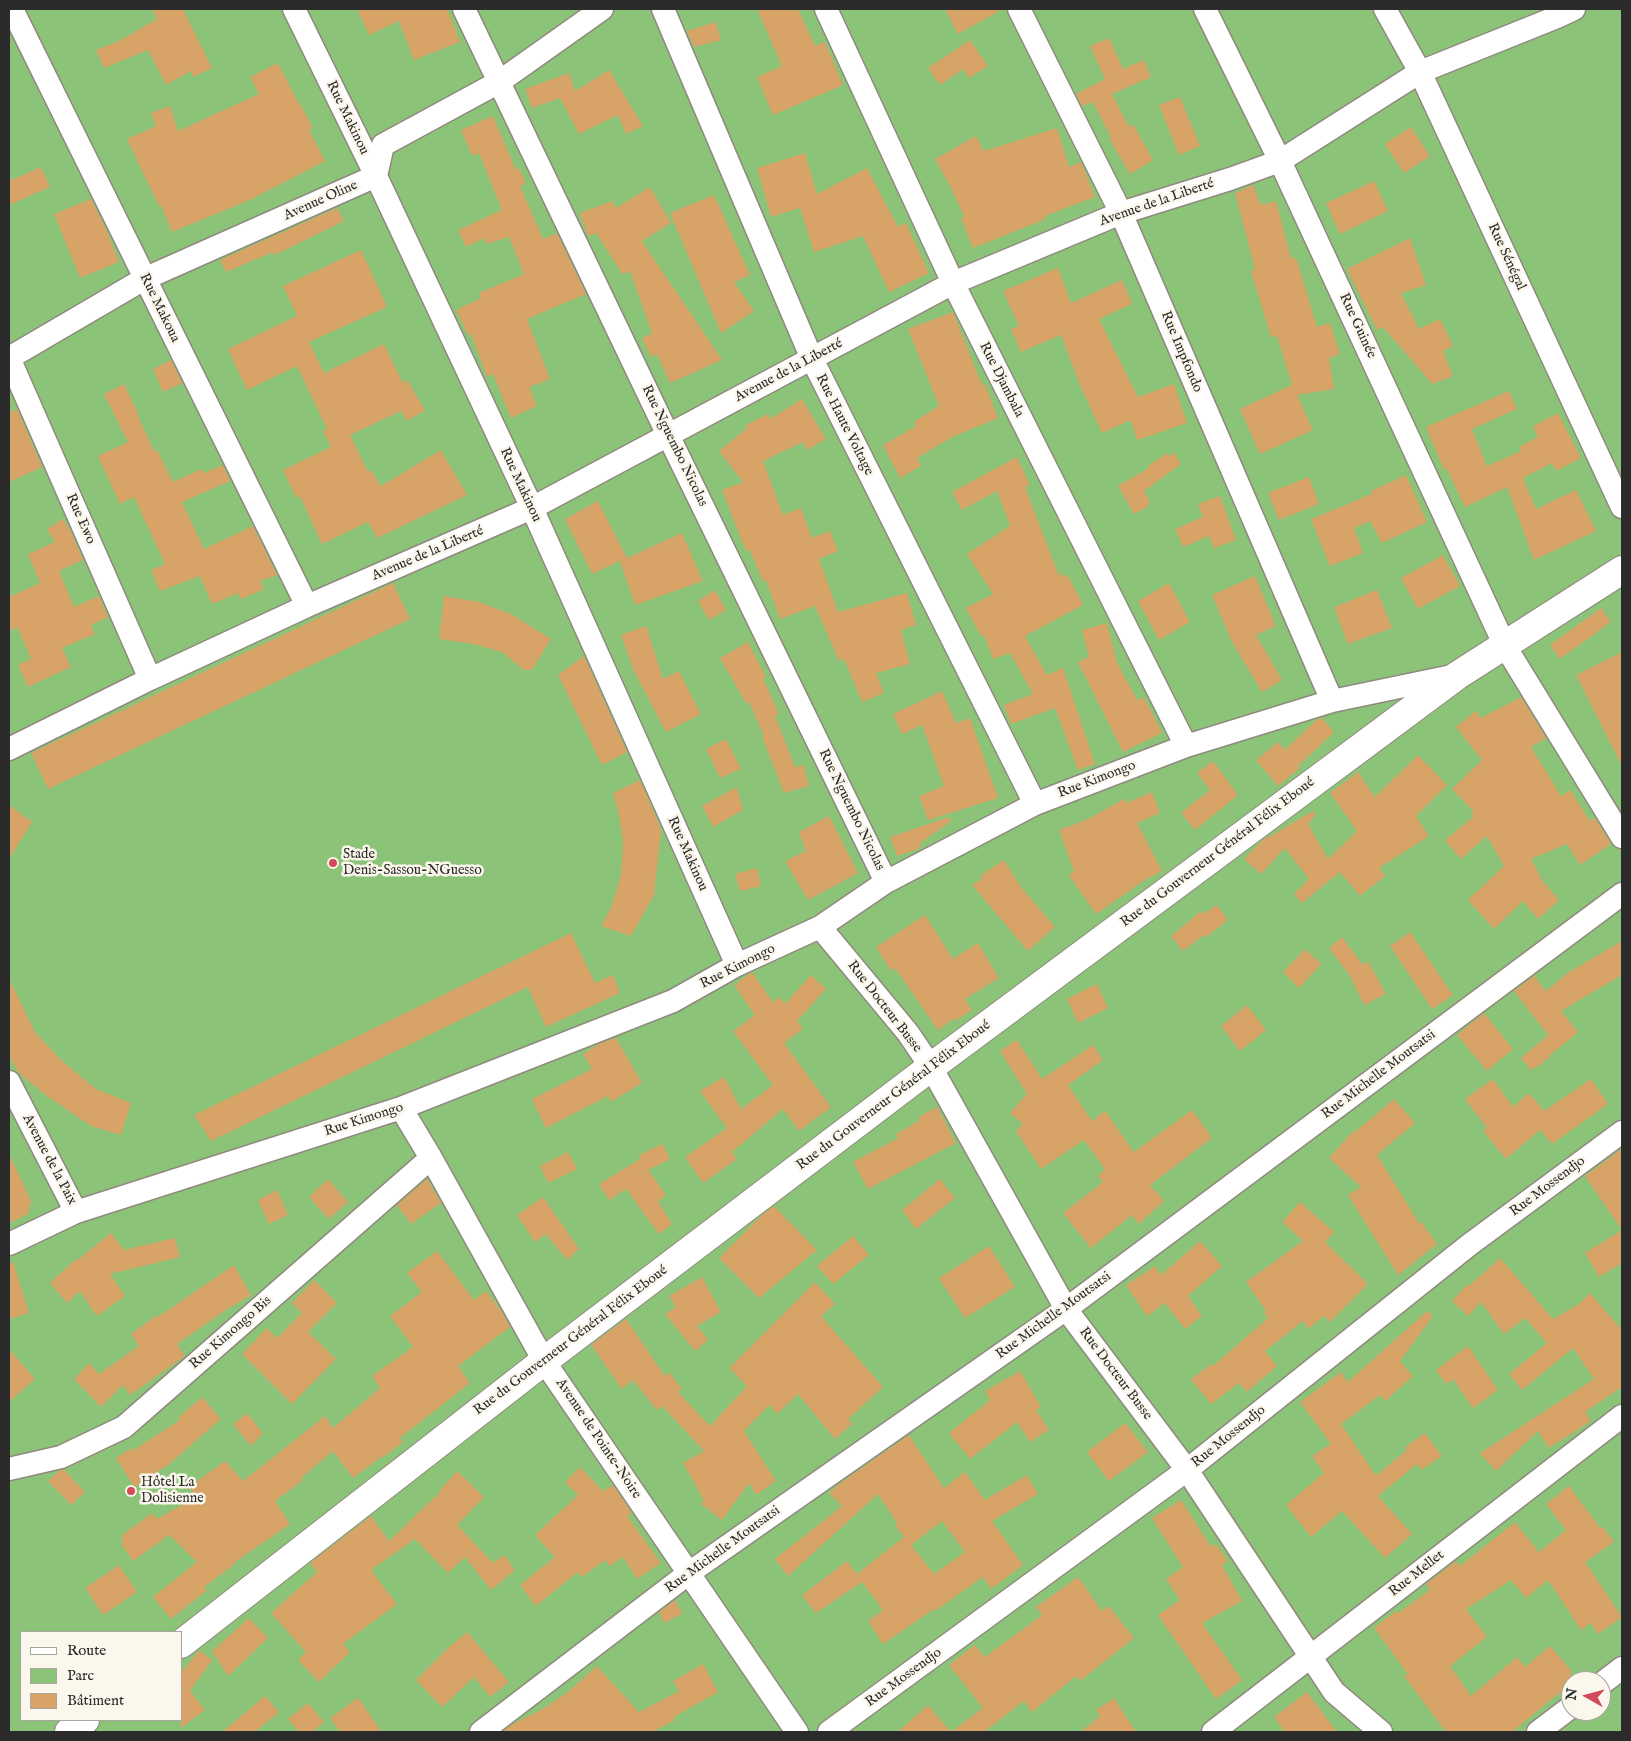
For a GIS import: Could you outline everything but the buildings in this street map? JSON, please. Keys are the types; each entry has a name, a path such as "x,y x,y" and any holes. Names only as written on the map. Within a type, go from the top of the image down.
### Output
{"main road":[{"name":"Rue du Gouverneur Général Félix Eboué","path":"182,1643 544,1361 931,1068 1458,675 1622,570"},
{"path":"69,1732 84,1721"}],"street":[{"name":"Rue Makoua","path":"12,9 307,606"},
{"name":"Rue Makinou","path":"294,9 376,176 532,508 737,965"},
{"name":"Rue Nguembo Nicolas","path":"464,9 886,882"},
{"name":"Avenue Oline","path":"9,358 144,279 376,176 383,145 499,82 602,9"},
{"name":"Rue Haute Voltage","path":"663,9 812,359 1035,804"},
{"name":"Rue Djambala","path":"826,9 953,283 1186,746"},
{"name":"Rue Impfondo","path":"1019,9 1121,213 1332,701"},
{"name":"Rue Guinée","path":"1205,9 1280,161 1505,646 1622,837"},
{"name":"Rue Sénégal","path":"1385,9 1420,72 1622,507"},
{"name":"Avenue de la Liberté","path":"9,750 150,679 307,606 532,508 953,283 1121,213 1230,179 1280,161 1420,72 1561,12"},
{"name":"Rue Ewo","path":"9,358 150,679"},
{"name":"Rue Kimongo","path":"9,1244 76,1212 401,1108 673,1001 737,965 820,927 886,882 1035,804 1186,746 1332,701 1458,675"},
{"name":"Rue Michelle Moutsatsi","path":"481,1732 689,1573 1066,1309 1622,894"},
{"name":"Rue Docteur Busse","path":"820,927 908,1033 931,1068 1066,1309 1187,1470 1334,1692 1381,1732"},
{"name":"Avenue de la Paix","path":"9,1082 76,1212"},
{"name":"Avenue de Pointe-Noire","path":"401,1108 431,1158 544,1361 797,1732"},
{"name":"Rue Mossendjo","path":"829,1732 1187,1470 1469,1245 1622,1132"},
{"name":"Rue Kimongo Bis","path":"9,1469 62,1457 124,1427 431,1158"},
{"name":"Rue Mellet","path":"1213,1732 1622,1416"},
{"path":"1611,1676 1622,1668"},
{"path":"1538,1732 1561,1715"}],"green space":[{"path":"9,9 1622,9 1622,1732 9,1732"}],"place":[{"name":"Stade Denis-Sassou-NGuesso","path":"333,863"},
{"name":"Hôtel La Dolisienne","path":"131,1491"}]}
